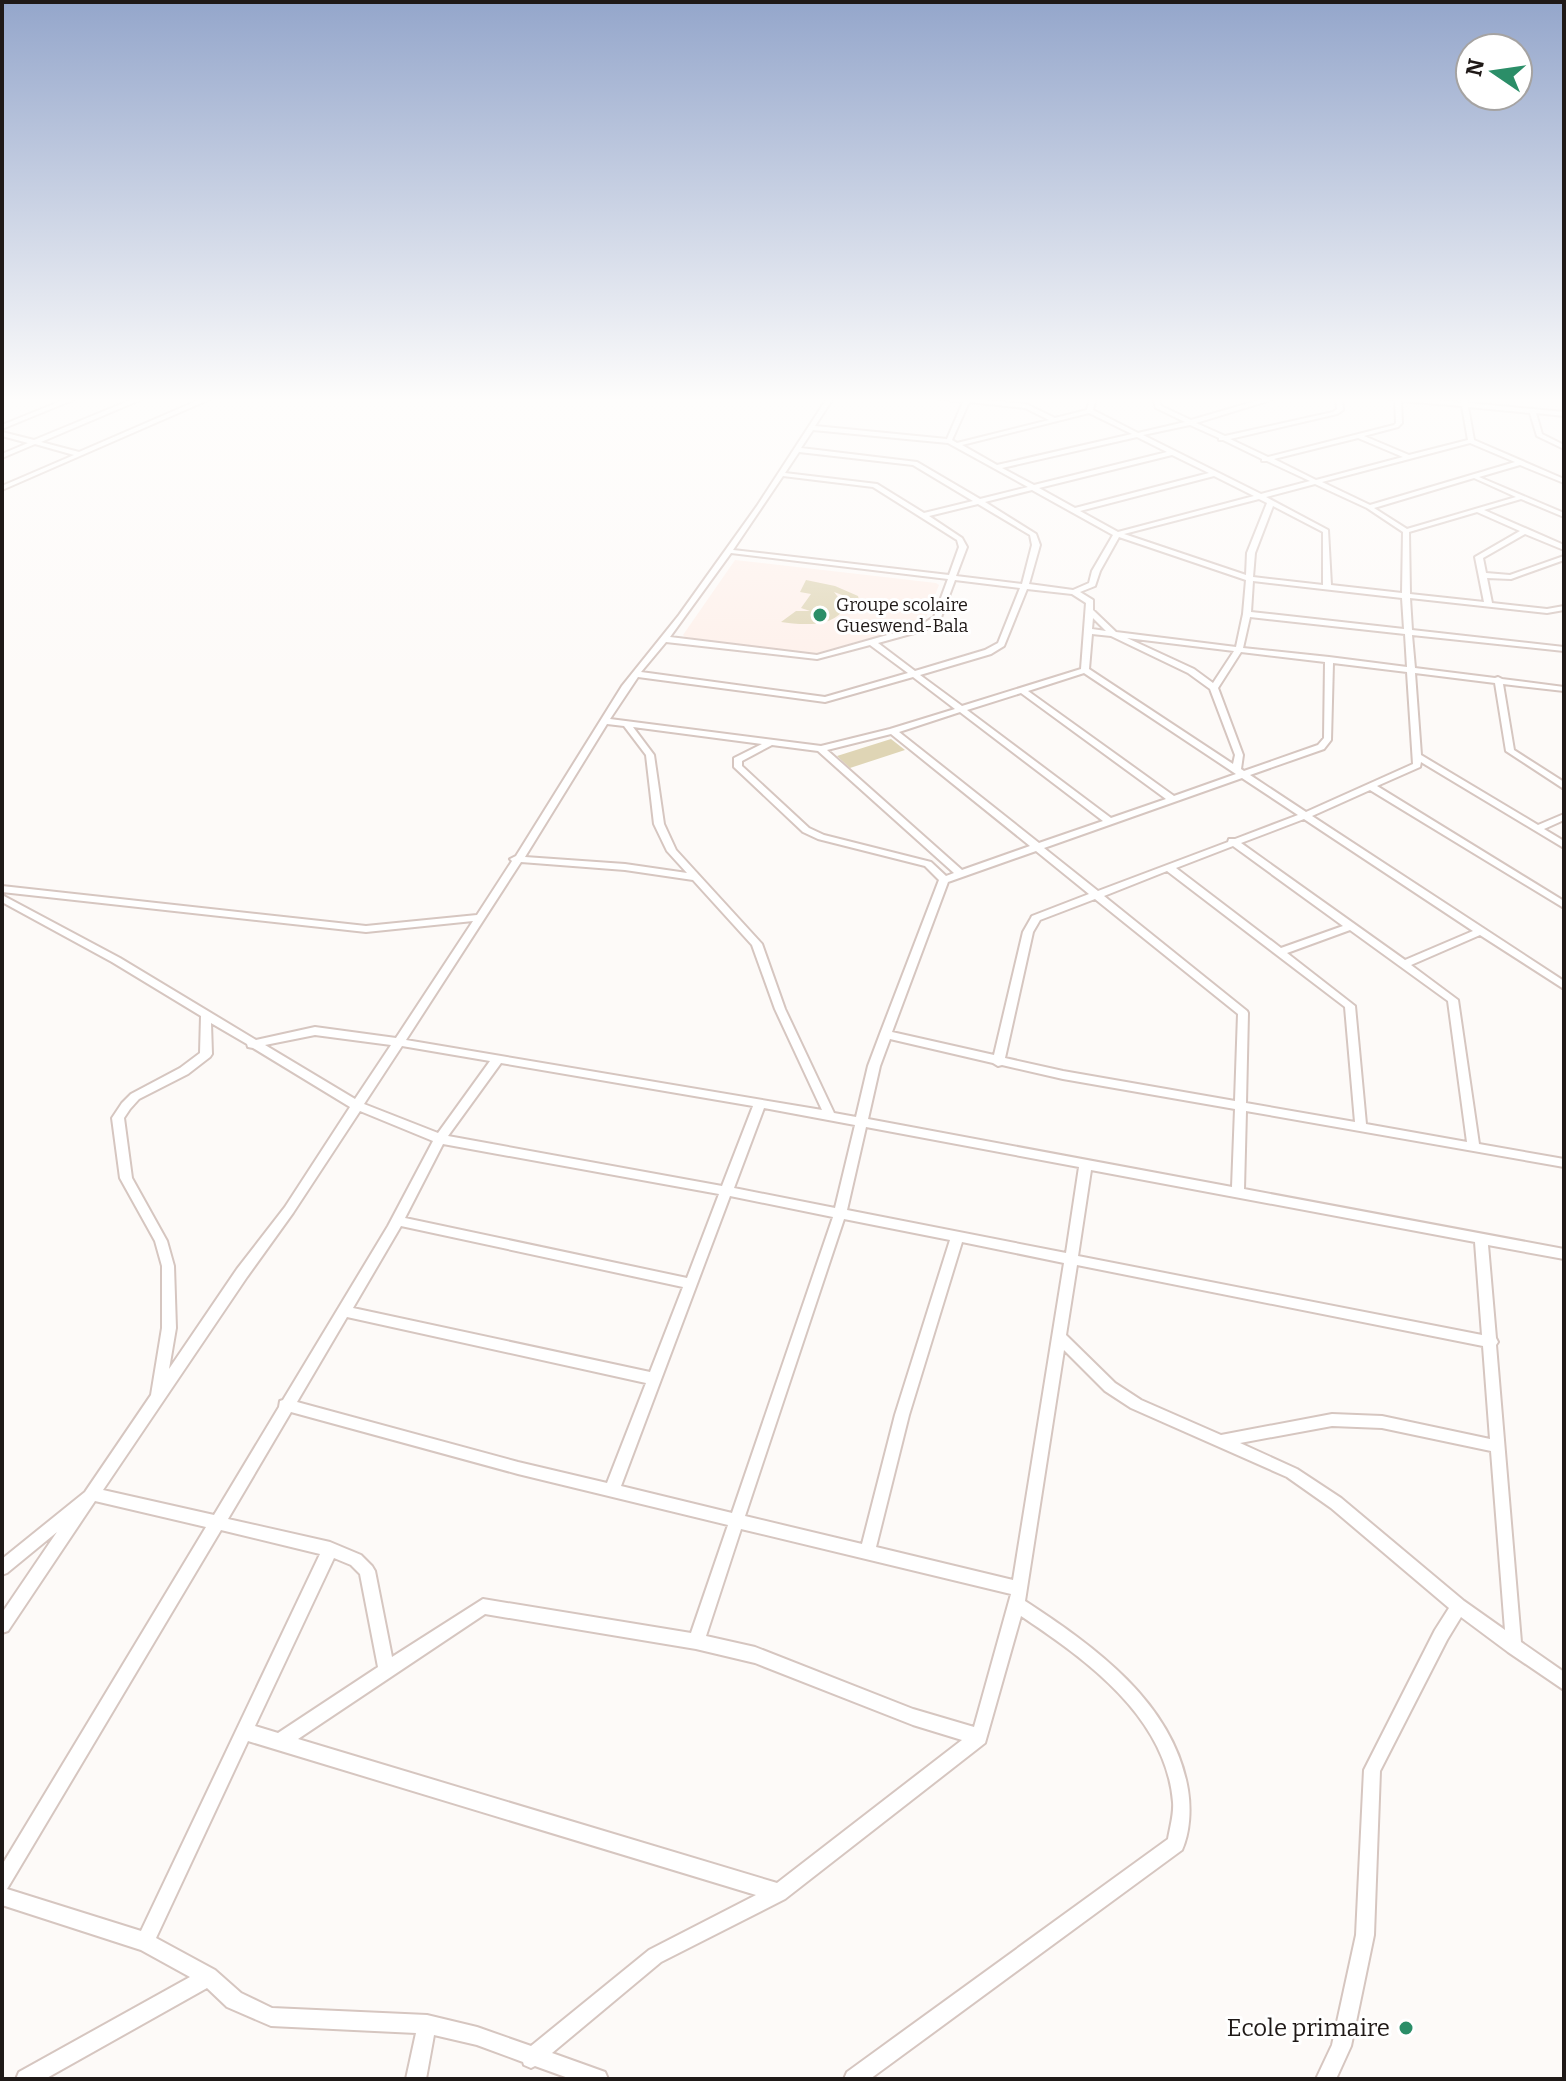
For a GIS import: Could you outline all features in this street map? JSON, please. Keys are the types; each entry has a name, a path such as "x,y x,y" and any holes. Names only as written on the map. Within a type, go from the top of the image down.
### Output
{"street":[{"path":"2,1626 289,1210 636,674 767,494"},
{"path":"664,639 812,657 873,643 934,622 963,542 890,494"},
{"path":"636,674 825,700 916,675 998,647 1024,588 1035,537 967,494"},
{"path":"925,515 1008,494"},
{"path":"1045,494 1117,534 1250,579 1550,611 1564,608"},
{"path":"1074,510 1136,494"},
{"path":"1253,494 1326,531 1327,587"},
{"path":"728,551 1074,592 1091,586 1117,534 1276,494"},
{"path":"1339,494 1369,507 1406,531 1522,497"},
{"path":"1369,507 1417,494"},
{"path":"1515,494 1564,515"},
{"path":"1214,688 1239,649 1247,614 1251,553 1271,502"},
{"path":"1480,511 1564,548"},
{"path":"998,1062 1032,922 1095,894 1306,815 1412,770 1419,757 1408,632 1406,531"},
{"path":"1488,604 1481,555 1525,531"},
{"path":"1482,575 1511,577 1564,558"},
{"path":"1074,592 1090,602 1085,670"},
{"path":"1090,611 1114,635 1191,671 1214,688 1239,755 1240,771"},
{"path":"1247,614 1564,649"},
{"path":"1087,631 1564,689"},
{"path":"873,643 1108,820"},
{"path":"696,1641 840,1213 885,1034 944,880 1327,742 1329,659"},
{"path":"606,721 821,749 893,731 1085,670"},
{"path":"1085,670 1564,986"},
{"path":"1498,679 1510,751 1564,786"},
{"path":"1023,691 1171,798"},
{"path":"626,723 650,755 659,824 672,851 760,948 780,1009 830,1116"},
{"path":"893,731 1243,1013 1243,1107 1238,1190"},
{"path":"770,743 737,760 738,767 806,830 928,864 944,880"},
{"path":"821,749 961,874"},
{"path":"1419,757 1564,845"},
{"path":"1373,788 1561,900"},
{"path":"1537,829 1564,817"},
{"path":"1232,841 1405,964 1454,1003 1474,1148"},
{"path":"515,859 625,867 695,877"},
{"path":"1168,867 1351,1009 1361,1128"},
{"path":"2,889 366,929 477,918"},
{"path":"2,898 116,960 356,1105 440,1139 729,1191 1491,1342"},
{"path":"1280,952 1352,926"},
{"path":"1405,964 1482,931"},
{"path":"158,1398 169,1328 168,1266 161,1241 126,1178 118,1118 132,1097 192,1068 206,1054 206,1017"},
{"path":"252,1044 315,1031 399,1042 760,1103 1238,1190 1564,1254"},
{"path":"885,1034 998,1062 1564,1163"},
{"path":"2,1882 398,1221 440,1139 497,1060"},
{"path":"612,1490 729,1191 760,1103"},
{"path":"531,2058 655,1956 779,1893 979,1737 1018,1596 1074,1260 1086,1164"},
{"path":"398,1221 691,1284"},
{"path":"867,1552 902,1415 957,1237"},
{"path":"1481,1239 1514,1647"},
{"path":"344,1311 654,1379"},
{"path":"1060,1338 1123,1395 1292,1473 1336,1503 1459,1606 1564,1682"},
{"path":"285,1405 867,1552 1018,1596 1070,1638 1152,1717 1173,1758 1181,1812 1176,1844 854,2079"},
{"path":"1221,1441 1332,1420 1382,1422 1496,1446"},
{"path":"93,1494 330,1549 356,1560 367,1571 387,1670"},
{"path":"2,1568 93,1494"},
{"path":"145,1942 330,1549"},
{"path":"281,1741 483,1606 696,1641 755,1655 913,1717 979,1737"},
{"path":"1326,2079 1341,2046 1365,1935 1372,1770 1459,1606"},
{"path":"246,1732 779,1893"},
{"path":"2,1896 145,1942 208,1977 234,2000 271,2017 427,2024 477,2036 591,2078"},
{"path":"26,2079 208,1977"},
{"path":"416,2079 427,2024"}],"shaded area":[{"path":"735,560 939,585 924,623 813,654 685,637 683,635"},
{"path":"806,580 835,586 858,596 859,600 847,600 834,592 845,606 834,618 808,624 781,622 796,611 810,611 801,608 811,594 800,592"},
{"path":"891,739 905,750 850,768 837,756"}],"place":[{"name":"Groupe scolaire Gueswend-Bala","path":"820,615"},
{"name":"Ecole primaire","path":"1406,2028"}]}
